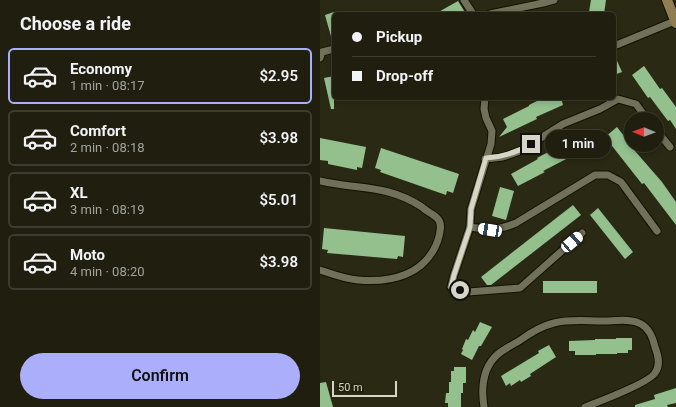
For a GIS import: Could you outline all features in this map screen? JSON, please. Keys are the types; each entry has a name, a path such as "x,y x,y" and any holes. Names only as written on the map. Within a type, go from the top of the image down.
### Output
{"street":[{"path":"464,0 472,12"},
{"path":"499,12 554,0"},
{"path":"616,45 675,22 667,0"},
{"path":"320,58 322,52 332,50"},
{"path":"486,158 503,157 520,151 563,124 600,109 618,99 636,104 642,112"},
{"path":"486,100 484,109 492,131 490,144 471,209 470,227 451,287 468,292 520,288 582,233"},
{"path":"664,141 670,148"},
{"path":"470,227 490,230 503,229 516,223 595,176 608,175 621,182 657,231"},
{"path":"320,181 381,190 397,194 412,201 437,218 441,224 437,242 430,256 415,271 406,275 383,280 358,280 320,270"},
{"path":"484,407 482,394 483,381 488,366 498,354 533,331 554,323 571,321 631,321 641,324 653,337 658,357 658,365 655,374 649,380 604,400 584,407"}],"building":[{"path":"591,0 606,0 604,12 589,12"},
{"path":"458,1 465,12 439,12"},
{"path":"332,13 332,40 325,15"},
{"path":"616,58 622,72 616,74"},
{"path":"644,66 660,89 662,88 676,107 676,129 670,120 668,121 664,116 664,112 661,112 650,97 648,98 632,75"},
{"path":"332,76 332,100 334,100 334,109 331,109 324,78"},
{"path":"539,100 562,100 563,105 536,117 537,119 499,137 507,127 503,119"},
{"path":"617,127 624,136 624,152 636,152 662,182 676,202 676,225 644,183 642,184 605,137"},
{"path":"590,130 597,143 543,171 545,172 518,186 511,174 538,159 537,158"},
{"path":"320,138 366,147 362,168 357,167 357,170 328,164 328,161 320,160"},
{"path":"381,148 459,174 453,193 447,191 446,195 380,172 381,170 375,168"},
{"path":"500,187 514,191 506,220 492,216"},
{"path":"573,205 581,215 491,285 487,285 481,277"},
{"path":"598,208 633,252 625,259 590,215"},
{"path":"324,228 405,236 403,257 398,256 397,259 327,253 328,250 322,249"},
{"path":"543,281 597,281 597,293 543,293"},
{"path":"480,322 492,327 481,346 479,346 472,360 461,354 462,349 466,339 468,340 473,330 475,332"},
{"path":"632,338 632,350 628,350 628,353 596,355 575,355 575,351 569,351 569,341"},
{"path":"549,345 556,357 530,374 531,376 521,382 520,380 511,386 510,383 506,386 501,376 539,353 538,351"},
{"path":"454,367 466,367 466,383 463,383 461,407 448,407 448,403 445,403 446,393 449,393 451,371 454,371"},
{"path":"326,382 333,407 320,407 320,383"},
{"path":"676,388 676,403 667,405 668,407 635,407 635,405 655,399 654,395"}],"route":[{"path":"460,290 451,287 470,227 471,209 486,158 503,157 520,151 531,144"}]}
